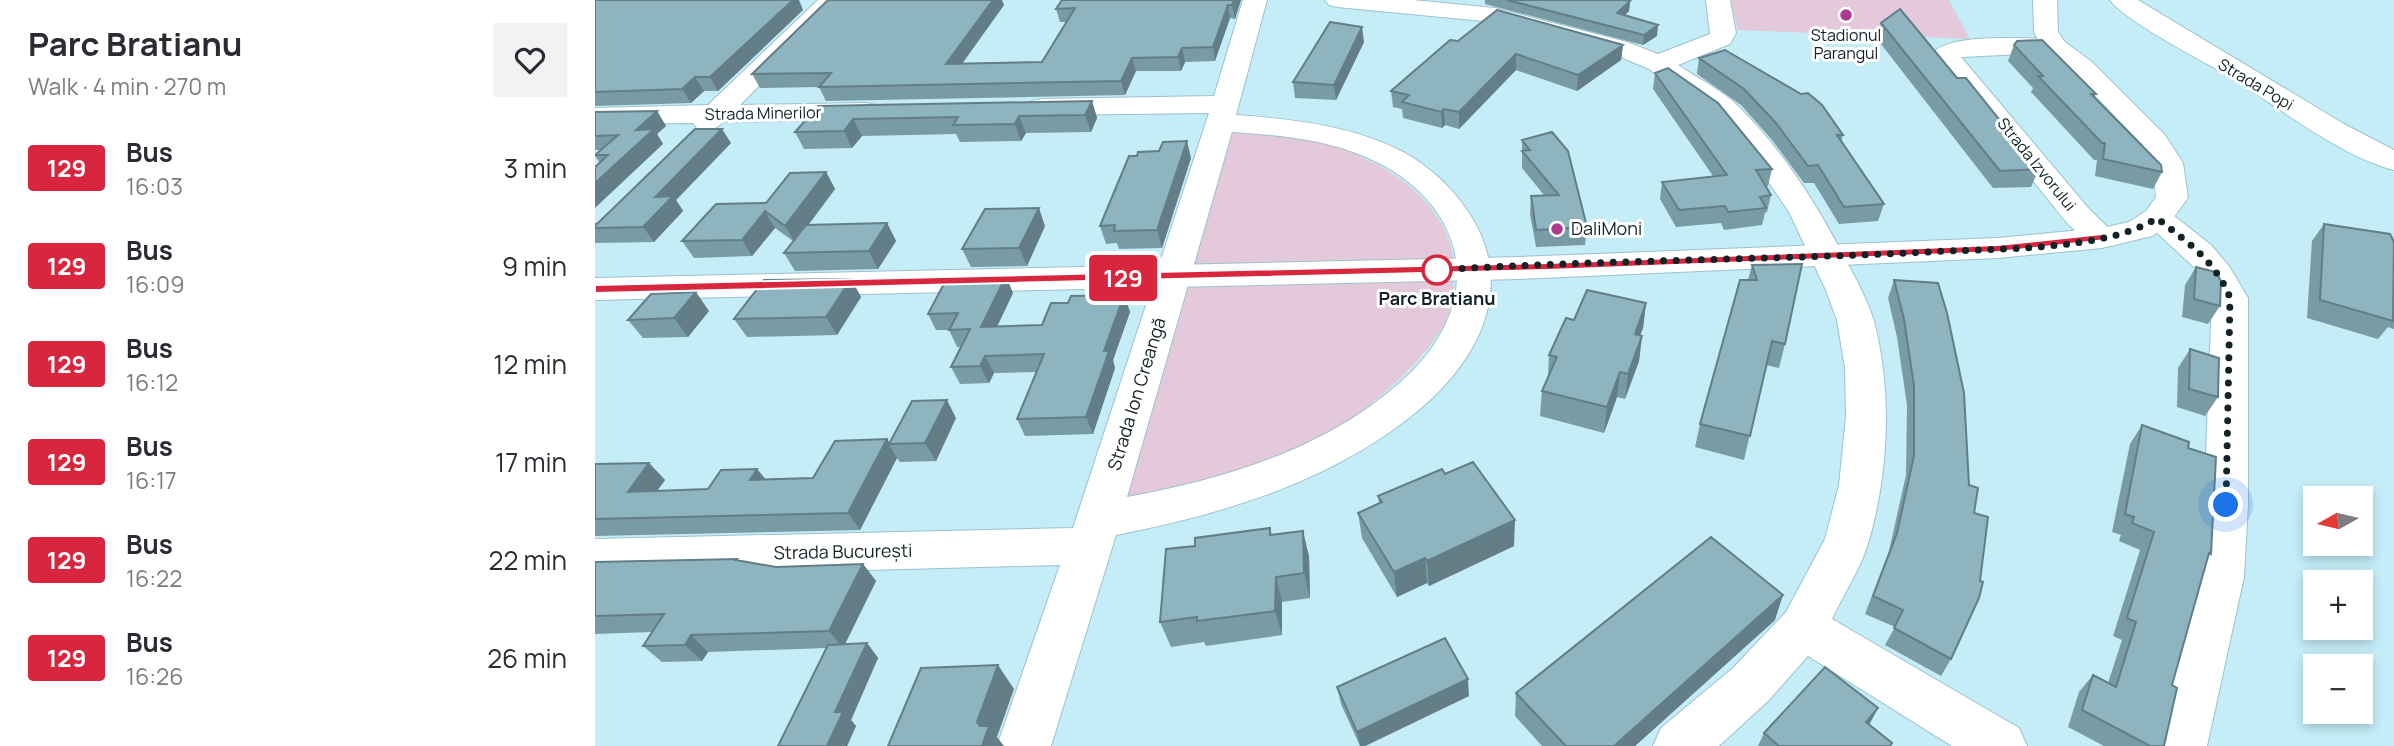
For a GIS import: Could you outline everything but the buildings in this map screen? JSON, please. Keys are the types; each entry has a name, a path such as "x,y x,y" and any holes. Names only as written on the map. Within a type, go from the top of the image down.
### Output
{"street":[{"path":"803,1 832,0"},
{"path":"685,143 832,0"},
{"name":"Strada Ion Creangă","path":"1024,746 1174,276 1255,0"},
{"path":"1336,0 1495,15 1618,47 1658,63 1727,111 1768,159 1805,212 1827,257 1855,320 1864,368 1866,416 1860,485 1847,540 1803,626 1751,684 1680,746"},
{"path":"1658,63 1721,39 1723,33 1718,0"},
{"path":"595,289 1475,269 1827,257 1998,248 2102,238 2140,229 2157,218 2172,198 2172,179 2168,163 2155,141 2083,68 2055,47 2046,32 2045,0"},
{"name":"Strada Popi","path":"2122,0 2159,26 2236,70 2324,126 2394,161"},
{"name":"Strada Izvorului","path":"2055,47 1954,50 1945,54 2078,215 2102,238"},
{"path":"1022,107 1223,114 1261,125 1321,134 1377,151 1406,166 1428,183 1447,204 1464,230 1475,269"},
{"name":"Strada Minerilor","path":"595,116 897,110"},
{"path":"2157,218 2200,251 2222,278 2230,298 2226,505 2221,577 2181,746"},
{"name":"Strada București","path":"595,558 1094,533 1277,475 1361,432 1407,399 1440,365 1464,327 1475,290 1475,269"},
{"path":"1803,626 2000,746"}],"shaded area":[{"name":"Stadionul Parangul","path":"1731,0 1949,0 1970,39 1738,30"},
{"path":"1229,130 1294,134 1330,144 1383,168 1407,184 1427,204 1443,226 1452,252 1454,282 1449,312 1433,342 1399,379 1348,421 1322,437 1295,451 1239,473 1120,505"}],"bus line":[{"name":"129","path":"595,289 1548,267 1827,257 2056,244 2102,238"}],"place":[{"name":"Stadionul Parangul","path":"1846,15"},
{"name":"DaliMoni","path":"1557,229"},
{"name":"Parc Bratianu","path":"1437,270"}],"route":[{"path":"1437,270 1827,257 2056,244 2102,238 2140,229 2157,218 2200,251 2222,278 2230,298 2226,505"}]}
